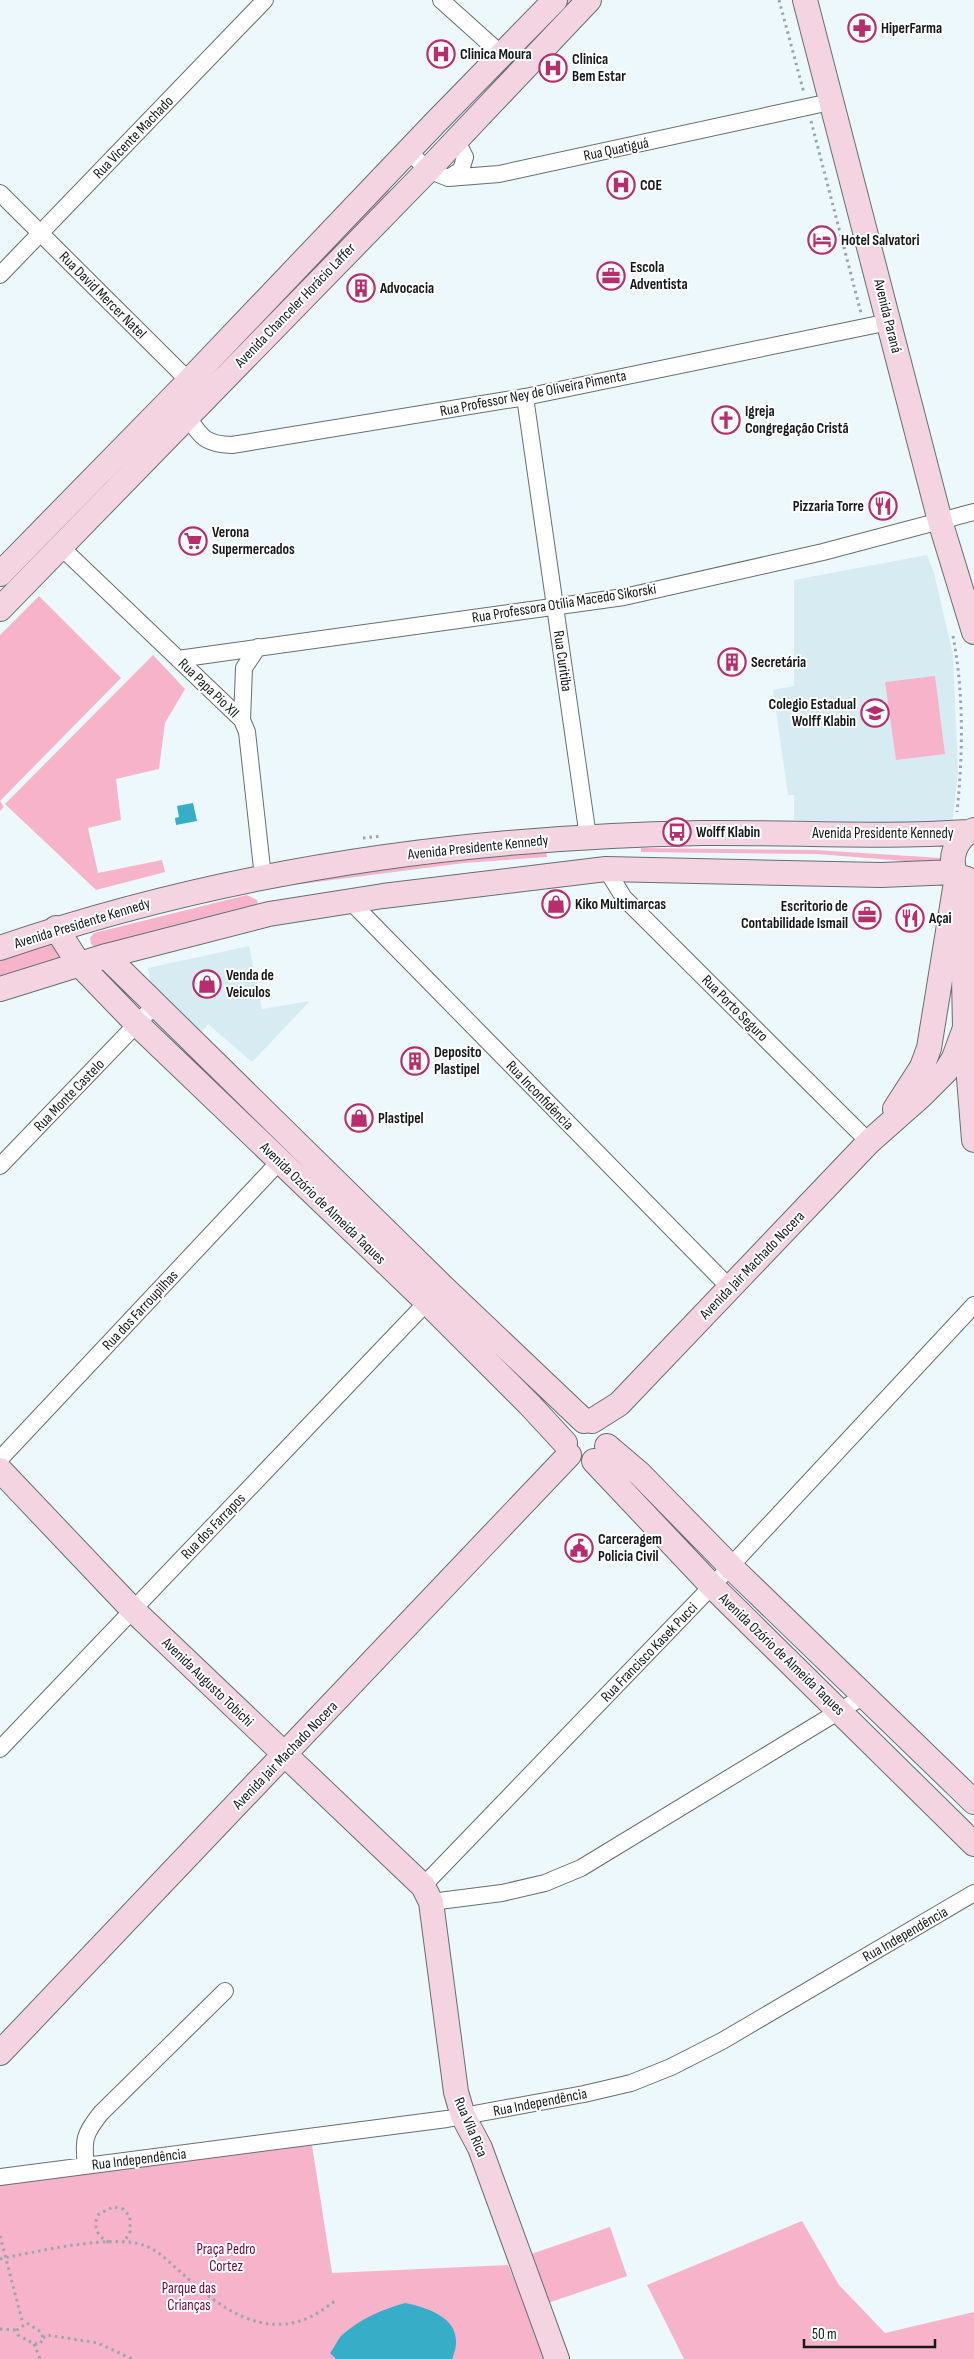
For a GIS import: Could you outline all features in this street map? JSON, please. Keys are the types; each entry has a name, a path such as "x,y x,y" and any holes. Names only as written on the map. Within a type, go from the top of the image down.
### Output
{"street":[{"name":"Rua Vicente Machado","path":"0,275 265,0"},
{"path":"441,0 501,54"},
{"name":"Avenida Chanceler Horácio Laffer","path":"0,609 187,416 197,389 408,151 555,0"},
{"name":"Avenida Chanceler Horácio Laffer","path":"0,574 197,389 438,174 452,143 589,0"},
{"name":"Avenida Paraná","path":"804,0 940,521 963,634"},
{"name":"Rua Quatiguá","path":"438,174 499,174 830,102"},
{"path":"433,125 452,143"},
{"path":"408,151 438,174"},
{"name":"Rua David Mercer Natel","path":"0,193 197,389"},
{"name":"Rua Professor Ney de Oliveira Pimenta","path":"187,416 205,440 213,444 232,445 525,397 889,322"},
{"name":"Rua Curitiba","path":"525,397 588,837"},
{"name":"Rua Professora Otília Macedo Sikorski","path":"178,660 555,605 624,597 824,552 974,512"},
{"name":"Rua Papa Pio XII","path":"60,547 242,720 247,732 264,877"},
{"path":"242,720 244,668 258,647"},
{"name":"Avenida Presidente Kennedy","path":"3,943 200,889 370,858 588,837 702,833 914,836 966,825"},
{"name":"Avenida Jair Machado Nocera","path":"886,1126 922,1067 934,1028 952,896 962,876 956,847 966,825"},
{"path":"0,989 106,956 269,914 350,901 606,869 962,876"},
{"name":"Rua Porto Seguro","path":"606,869 624,898 869,1142"},
{"path":"974,896 966,912 963,925 974,1140"},
{"name":"Rua Inconfidência","path":"350,901 730,1289"},
{"name":"Avenida Ozório de Almeida Taques","path":"56,928 79,964 137,1024 427,1302 529,1404 567,1449"},
{"name":"Avenida Ozório de Almeida Taques","path":"106,956 596,1437 640,1474 730,1566 974,1802"},
{"name":"Rua Monte Castelo","path":"0,1166 156,1004"},
{"name":"Avenida Jair Machado Nocera","path":"0,2053 285,1756 567,1449 570,1428 596,1437 618,1404 869,1142 946,1072 969,1030"},
{"name":"Rua dos Farroupilhas","path":"0,1459 279,1162"},
{"name":"Rua dos Farrapos","path":"0,1749 427,1302"},
{"name":"Rua Francisco Kasek Pucci","path":"427,1894 974,1305"},
{"path":"567,1449 583,1462 596,1437"},
{"name":"Avenida Ozório de Almeida Taques","path":"596,1437 712,1586 974,1844"},
{"name":"Avenida Augusto Tobichi","path":"0,1470 134,1610 427,1894"},
{"path":"427,1894 502,1893 545,1883 580,1868 864,1696"},
{"name":"Rua Independência","path":"0,2177 463,2116 622,2085 671,2067 722,2041 974,1893"},
{"name":"Rua Vila Rica","path":"427,1894 456,2092 463,2116 480,2148 557,2359"},
{"path":"86,2166 83,2144 87,2130 225,1991"}],"path":[{"path":"780,0 865,327"},
{"path":"963,634 960,782 966,825"},
{"path":"112,2242 102,2238 95,2224 99,2214 113,2207 123,2210 130,2218 131,2225 124,2242"},
{"path":"0,2236 23,2324"},
{"path":"0,2259 81,2244 112,2242 141,2244 155,2250 222,2306 254,2322 287,2324 303,2320 335,2301"},
{"path":"0,2329 17,2330 23,2324 31,2324 41,2332 40,2344 34,2344 18,2335 17,2330"},
{"path":"42,2338 47,2335 98,2343 132,2359"},
{"path":"34,2344 40,2359"}],"shaded area":[{"name":"Colegio Estadual Wolff Klabin","path":"927,555 934,573 953,655 958,771 952,824 794,820 794,795 788,795 773,690 794,686 794,580"},
{"path":"249,946 262,1009 310,1001 252,1062 208,1024 200,1034 150,983 148,968"}],"green space":[{"path":"566,0 576,0 520,59 514,54"},
{"path":"387,189 393,194 215,376 210,372"},
{"path":"39,596 121,678 0,801 0,635"},
{"path":"153,655 185,689 165,723 159,769 116,779 121,820 88,828 98,873 162,860 165,872 96,890 5,804"},
{"path":"935,676 945,754 896,760 885,682"},
{"path":"0,801 4,807 0,811"},
{"path":"641,848 815,850 941,858 942,864 817,854 641,852"},
{"path":"546,850 547,857 464,863 293,885 292,881 427,861"},
{"path":"247,895 257,900 259,909 97,949 91,944 90,938 94,933"},
{"path":"49,945 57,946 60,958 57,962 42,970 0,983 0,961"},
{"name":"Praça Pedro Cortez","path":"312,2145 332,2273 508,2265 547,2359 0,2359 0,2185"},
{"path":"802,2221 839,2285 885,2333 974,2312 974,2359 684,2359 647,2285"},
{"path":"610,2227 627,2276 548,2303 531,2254"}],"water":[{"path":"193,803 197,821 176,825 175,818 179,817 177,806"},
{"path":"405,2303 437,2314 452,2327 456,2346 452,2359 336,2359 330,2353 341,2336 355,2325 388,2308"}],"place":[{"name":"HiperFarma","path":"862,28"},
{"name":"Clinica Moura","path":"441,54"},
{"name":"Clinica Bem Estar","path":"553,68"},
{"name":"COE","path":"621,185"},
{"name":"Hotel Salvatori","path":"822,240"},
{"name":"Escola Adventista","path":"611,276"},
{"name":"Advocacia","path":"361,288"},
{"name":"Igreja Congregação Cristã","path":"726,420"},
{"name":"Pizzaria Torre","path":"883,506"},
{"name":"Verona Supermercados","path":"193,541"},
{"name":"Secretária","path":"732,662"},
{"name":"Colegio Estadual Wolff Klabin","path":"875,713"},
{"name":"Wolff Klabin","path":"677,832"},
{"name":"Kiko Multimarcas","path":"556,904"},
{"name":"Escritorio de Contabilidade Ismail","path":"867,915"},
{"name":"Açai","path":"910,918"},
{"name":"Venda de Veiculos","path":"207,984"},
{"name":"Deposito Plastipel","path":"415,1061"},
{"name":"Plastipel","path":"359,1118"},
{"name":"Carceragem Policia Civil","path":"579,1548"}],"park label":[{"name":"Parque das Crianças","path":"189,2296"}]}
